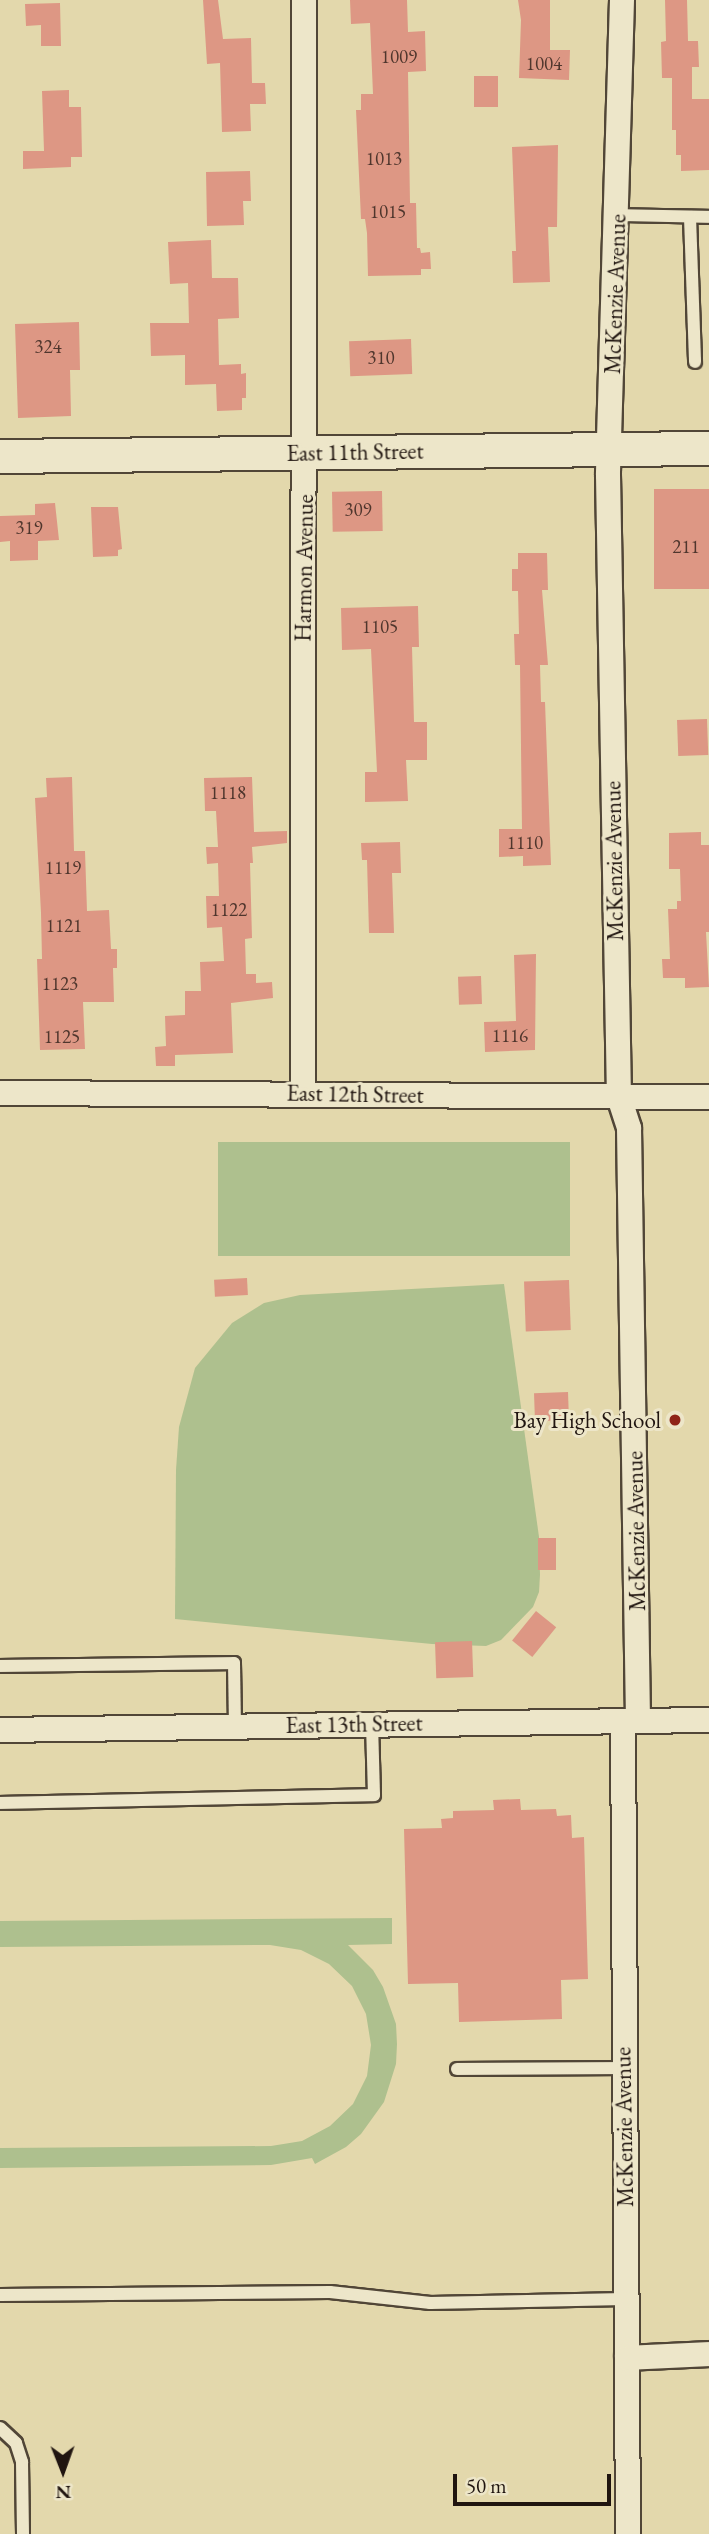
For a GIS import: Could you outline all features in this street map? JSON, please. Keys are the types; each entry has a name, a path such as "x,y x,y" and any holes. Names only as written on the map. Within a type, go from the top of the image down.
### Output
{"main road":[{"name":"East 11th Street","path":"0,456 709,448"}],"street":[{"name":"Harmon Avenue","path":"303,1093 304,0"},
{"name":"McKenzie Avenue","path":"622,0 609,449 619,1097 629,1128 631,1721 623,2068 628,2534"},
{"name":"East 12th Street","path":"0,1093 709,1097"},
{"name":"East 13th Street","path":"0,1730 709,1720"},
{"path":"627,2358 709,2354"}],"lane":[{"path":"617,215 709,217"},
{"path":"690,217 695,362"},
{"path":"0,1666 234,1663 235,1727"},
{"path":"0,1802 374,1795 372,1724"},
{"path":"457,2070 623,2068"},
{"path":"0,2295 330,2292 366,2294 420,2303 625,2299"},
{"path":"0,2428 16,2443 22,2462 23,2534"}],"green space":[{"path":"218,1142 570,1142 570,1256 218,1256"},
{"path":"504,1284 539,1537 540,1575 539,1592 533,1607 501,1640 486,1646 432,1644 175,1619 176,1470 179,1427 195,1368 232,1323 264,1303 300,1295"},
{"path":"392,1918 392,1944 348,1945 373,1970 383,1987 396,2024 397,2044 396,2064 384,2102 361,2134 346,2147 315,2164 312,2158 271,2165 0,2168 0,2148 271,2146 302,2141 330,2126 353,2104 367,2076 371,2045 366,2014 352,1986 329,1964 301,1950 270,1945 0,1947 0,1921"}],"building":[{"path":"203,0 218,0 223,39 251,38 252,83 265,83 266,104 250,104 251,131 222,132 220,63 207,64"},
{"path":"350,0 407,0 408,32 425,31 426,71 408,72 410,203 416,203 417,248 420,248 421,253 430,252 431,269 421,269 421,275 368,276 367,233 365,219 361,219 356,110 361,110 361,94 373,94 370,23 351,24"},
{"path":"518,0 550,0 550,50 570,50 569,80 519,78 521,20"},
{"path":"665,0 687,0 688,41 698,41 699,67 692,67 692,99 709,99 709,170 681,171 681,155 676,155 676,130 672,130 672,78 662,78 661,42 666,41"},
{"path":"60,3 61,46 41,46 41,25 26,26 25,4"},
{"path":"474,76 498,76 498,107 474,107"},
{"path":"69,90 69,107 81,107 82,157 71,157 71,167 23,169 23,151 44,151 42,91"},
{"path":"558,145 557,227 548,227 550,282 513,283 512,251 516,251 512,147"},
{"path":"250,171 251,201 243,201 244,225 207,226 206,172"},
{"path":"211,240 212,278 238,278 239,318 218,319 219,365 241,364 241,374 246,373 246,398 242,398 242,410 217,411 216,384 185,385 185,355 151,356 150,323 189,323 188,283 170,284 168,242"},
{"path":"79,322 80,370 70,370 71,416 18,418 15,324"},
{"path":"411,339 412,374 350,376 349,341"},
{"path":"654,489 709,489 709,589 654,589"},
{"path":"382,491 383,531 333,532 332,492"},
{"path":"55,503 59,540 38,541 38,560 10,561 10,541 0,542 0,516 35,515 35,504"},
{"path":"91,507 118,507 122,549 118,550 118,556 93,557"},
{"path":"518,553 547,553 548,590 542,590 548,665 540,665 541,702 545,702 551,865 523,866 523,856 499,857 499,829 522,829 520,665 515,665 514,634 519,634 518,591 512,591 512,569 518,569"},
{"path":"418,606 419,647 412,647 414,722 427,722 427,760 406,760 408,801 365,802 365,772 377,772 371,649 342,650 341,608"},
{"path":"707,719 708,755 678,756 677,720"},
{"path":"72,777 74,851 85,851 87,911 109,910 111,949 117,949 117,968 113,968 114,1002 83,1002 85,1049 40,1050 37,959 42,959 35,798 47,797 46,778"},
{"path":"252,777 254,832 287,831 287,843 252,847 253,863 250,863 252,938 245,939 246,974 256,974 256,983 272,982 273,998 231,1003 233,1053 175,1055 175,1066 156,1066 155,1047 166,1046 165,1016 185,1015 185,991 201,991 200,962 224,961 222,927 207,928 206,896 219,896 218,863 207,864 206,847 218,847 216,811 205,811 204,778"},
{"path":"701,832 701,845 709,845 709,932 706,932 709,987 685,988 685,978 663,978 662,959 670,959 668,909 677,909 677,901 681,901 680,869 669,869 669,833"},
{"path":"400,842 401,873 392,873 394,933 369,933 367,860 362,860 361,843"},
{"path":"536,954 535,1050 485,1052 484,1022 516,1021 514,955"},
{"path":"481,976 482,1004 459,1005 458,977"},
{"path":"247,1278 248,1295 215,1297 214,1280"},
{"path":"569,1280 571,1330 526,1332 524,1282"},
{"path":"568,1392 569,1420 535,1421 534,1393"},
{"path":"538,1538 556,1538 556,1570 538,1570"},
{"path":"536,1611 556,1627 532,1657 512,1641"},
{"path":"472,1641 473,1677 436,1678 435,1642"},
{"path":"520,1799 521,1810 556,1809 557,1816 571,1815 572,1838 584,1837 588,1979 561,1980 562,2019 459,2022 458,1983 408,1984 404,1829 442,1828 441,1819 453,1818 453,1811 494,1810 493,1800"}],"place":[{"name":"Bay High School","path":"675,1420"}]}
